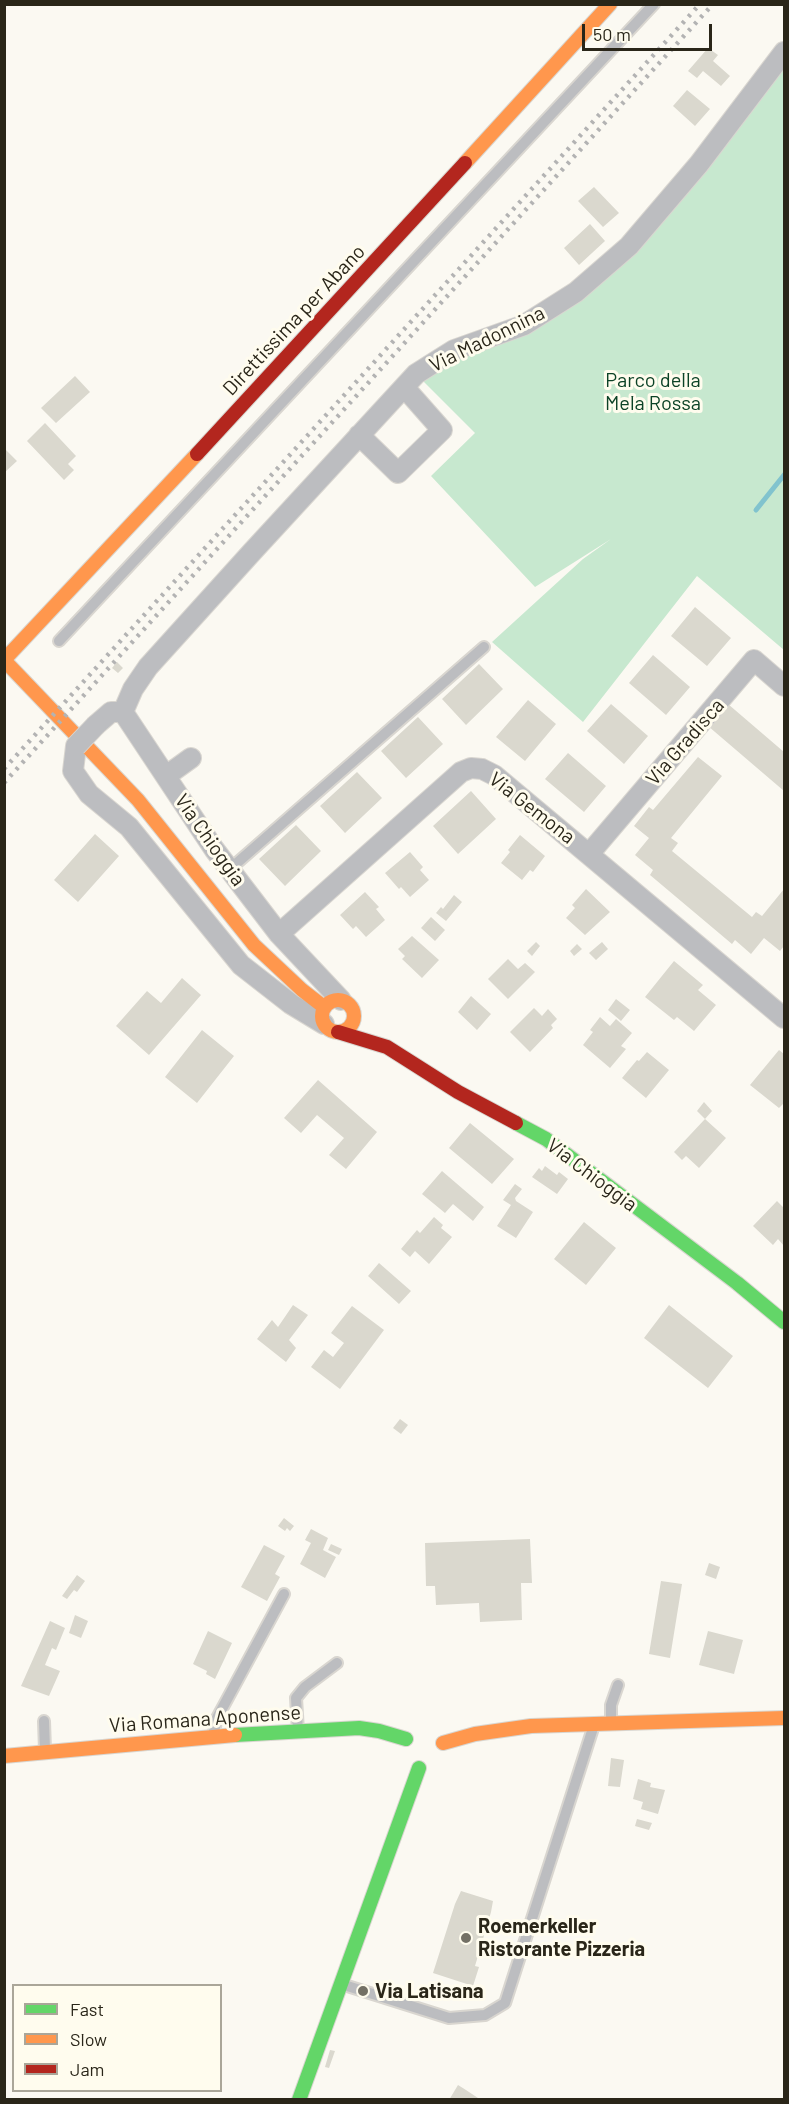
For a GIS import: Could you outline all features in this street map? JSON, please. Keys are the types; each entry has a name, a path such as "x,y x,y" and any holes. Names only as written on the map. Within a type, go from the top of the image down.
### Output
{"main road":[{"name":"Direttissima per Abano","path":"4,660 610,4"},
{"name":"Via Chioggia","path":"4,660 138,800 254,945 302,990 336,1015 387,1047"},
{"name":"Via Chioggia","path":"336,1015 458,1092 546,1139 737,1283 784,1322"},
{"path":"443,1743 475,1734 531,1726 784,1718"},
{"name":"Via Romana Aponense","path":"4,1756 213,1737 359,1728 406,1739"},
{"path":"298,2100 415,1763 404,1747 406,1739 418,1730"},
{"path":"434,1732 443,1743 444,1751 441,1759"}],"street":[{"name":"Via Madonnina","path":"123,712 133,689 148,667 416,374 454,350 524,325 576,292 629,246 699,164 784,52"},
{"path":"359,435 398,473 442,430 404,387"},
{"name":"Via Gradisca","path":"589,854 754,660 784,686"},
{"name":"Via Chioggia","path":"111,712 123,712 214,849 279,934 336,1015 291,1004 241,965 129,826 88,794 73,771 76,746 96,724 111,712"},
{"path":"166,776 191,758"},
{"name":"Via Gemona","path":"279,934 457,776 471,768 482,769 494,775 781,1008"}],"lane":[{"path":"58,640 215,476 654,4"},
{"path":"230,869 484,647"},
{"path":"213,1737 218,1718 284,1594"},
{"path":"298,1732 296,1698 305,1687 337,1663"},
{"path":"611,1724 611,1705 618,1685"},
{"path":"44,1720 45,1752"},
{"path":"340,1984 450,2018 485,2015 505,2003 594,1725"}],"green space":[{"name":"Parco della Mela Rossa","path":"784,52 784,650 697,576 583,722 492,642 583,559 611,539 535,587 431,476 475,433 416,374 524,325 607,265"}],"building":[{"path":"708,48 718,55 713,61 730,76 721,86 703,71 697,78 688,71"},
{"path":"687,90 710,109 695,126 673,106"},
{"path":"594,187 619,213 603,227 578,201"},
{"path":"590,224 605,241 579,265 564,248"},
{"path":"75,376 90,392 56,423 41,408"},
{"path":"45,423 76,456 68,464 74,470 64,480 27,441"},
{"path":"4,448 17,461 4,473"},
{"path":"695,607 731,638 707,666 671,636"},
{"path":"653,655 690,687 666,715 629,683"},
{"path":"117,662 123,668 118,673 112,668"},
{"path":"479,664 503,689 466,725 442,699"},
{"path":"528,700 556,724 525,761 496,737"},
{"path":"611,704 648,736 624,764 587,731"},
{"path":"728,704 784,752 784,791 708,726"},
{"path":"418,717 443,744 406,778 381,751"},
{"path":"568,753 606,786 584,812 545,779"},
{"path":"698,757 722,776 671,838 678,843 672,851 752,917 756,912 762,916 784,889 784,946 780,951 764,938 751,954 735,940 732,944 650,875 653,870 635,855 649,838 634,826 649,807 653,810"},
{"path":"357,772 382,798 345,833 320,806"},
{"path":"471,791 496,819 458,854 433,826"},
{"path":"296,825 321,851 285,886 259,859"},
{"path":"95,834 119,856 78,902 54,880"},
{"path":"520,835 545,856 533,872 530,870 522,880 501,863"},
{"path":"410,852 423,867 420,870 429,880 410,897 401,887 399,889 385,873"},
{"path":"586,889 610,912 585,935 566,918 575,908 572,905"},
{"path":"365,892 379,907 376,909 385,920 366,937 356,926 353,929 340,915"},
{"path":"454,895 462,902 446,921 436,913 441,907 443,909"},
{"path":"431,917 445,930 435,941 421,928"},
{"path":"412,936 439,960 422,978 402,959 405,956 398,949"},
{"path":"536,942 540,946 532,956 527,951"},
{"path":"602,942 608,949 596,960 589,953"},
{"path":"577,944 582,949 574,956 570,951"},
{"path":"508,959 518,969 525,963 535,972 508,999 488,979"},
{"path":"674,961 703,985 698,990 716,1005 694,1031 677,1017 674,1020 645,997"},
{"path":"182,978 201,995 149,1055 116,1026 147,991 161,1003"},
{"path":"471,996 491,1014 477,1030 458,1012"},
{"path":"616,999 630,1010 621,1021 608,1010"},
{"path":"534,1008 542,1016 548,1009 557,1019 551,1025 553,1028 530,1052 510,1032"},
{"path":"600,1017 610,1026 616,1019 632,1033 621,1046 626,1049 610,1068 583,1045 593,1032 590,1030"},
{"path":"202,1030 234,1056 197,1103 165,1077"},
{"path":"779,1050 784,1054 784,1105 779,1108 750,1085"},
{"path":"647,1052 669,1070 646,1098 622,1078"},
{"path":"318,1080 377,1132 346,1169 329,1155 344,1138 317,1115 301,1133 284,1118"},
{"path":"704,1102 712,1111 705,1119 697,1111"},
{"path":"705,1119 726,1138 699,1168 686,1156 682,1160 674,1152"},
{"path":"470,1123 514,1159 492,1184 449,1148"},
{"path":"545,1166 557,1175 559,1172 568,1179 557,1194 532,1177 539,1168 542,1171"},
{"path":"442,1171 484,1207 473,1221 453,1204 445,1213 422,1194"},
{"path":"515,1184 522,1189 515,1198 516,1201 533,1212 516,1238 497,1226 511,1205 503,1200"},
{"path":"777,1201 784,1208 784,1246 778,1239 773,1245 753,1226"},
{"path":"434,1217 443,1225 441,1228 452,1237 429,1264 415,1251 410,1257 401,1249 417,1230 420,1233"},
{"path":"584,1222 616,1248 586,1285 554,1259"},
{"path":"379,1263 411,1291 399,1304 368,1276"},
{"path":"293,1305 308,1315 289,1340 296,1348 286,1362 257,1339 272,1320 278,1327"},
{"path":"669,1305 733,1356 708,1388 644,1338"},
{"path":"352,1306 384,1330 340,1389 311,1367 324,1350 333,1357 344,1343 331,1333"},
{"path":"400,1419 408,1425 401,1434 393,1428"},
{"path":"284,1518 294,1526 290,1531 287,1528 285,1531 278,1526"},
{"path":"311,1529 328,1538 323,1550 336,1557 325,1578 300,1564 311,1543 305,1540"},
{"path":"530,1539 532,1583 521,1583 522,1620 480,1622 479,1603 436,1605 435,1586 426,1586 425,1543"},
{"path":"331,1544 342,1549 339,1555 328,1550"},
{"path":"264,1545 285,1556 275,1574 280,1577 267,1601 241,1587"},
{"path":"709,1563 720,1567 716,1579 705,1575"},
{"path":"77,1575 85,1581 77,1592 74,1590 67,1599 62,1596"},
{"path":"661,1581 682,1584 670,1658 649,1654"},
{"path":"75,1615 88,1621 81,1638 69,1633"},
{"path":"50,1621 65,1628 56,1650 52,1648 45,1665 60,1671 49,1696 21,1686"},
{"path":"208,1631 232,1643 215,1679 206,1674 207,1671 193,1664"},
{"path":"708,1631 743,1640 734,1674 699,1665"},
{"path":"611,1758 624,1760 620,1787 608,1786"},
{"path":"638,1779 651,1783 650,1787 665,1790 658,1814 641,1809 643,1802 633,1799"},
{"path":"637,1819 652,1823 649,1830 635,1826"},
{"path":"461,1891 493,1901 475,1966 479,1967 473,1986 433,1973"},
{"path":"330,2050 335,2051 329,2068 325,2067"},
{"path":"458,2085 466,2090 481,2100 449,2100"}],"waterway":[{"path":"756,510 784,475"}],"railway":[{"path":"4,769 700,4"},
{"path":"4,783 713,4"}],"traffic: fast":[{"path":"516,1123 546,1139 737,1283 784,1322"},
{"path":"235,1735 359,1728 406,1739"},
{"path":"299,2100 419,1768"}],"traffic: slow":[{"path":"465,163 610,4"},
{"path":"4,660 197,454"},
{"path":"4,660 138,800 254,945 302,990 324,1007"},
{"path":"338,1000 349,1005 354,1016 349,1027 338,1032 327,1027 322,1016 327,1005 338,1000"},
{"path":"443,1743 475,1734 531,1726 784,1718"},
{"path":"4,1756 235,1735"}],"traffic: jam":[{"path":"197,454 465,163"},
{"path":"338,1032 387,1047 458,1092 516,1123"}],"place":[{"name":"Roemerkeller Ristorante Pizzeria","path":"466,1938"},
{"name":"Via Latisana","path":"363,1991"}]}
